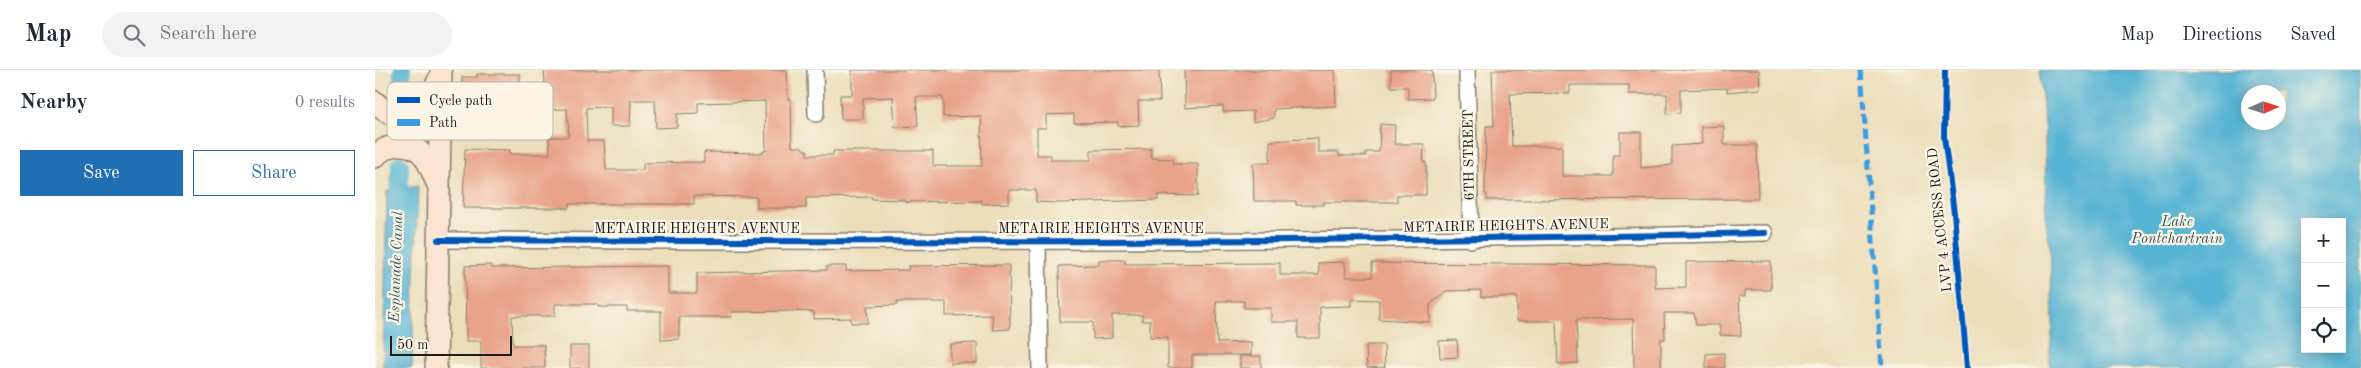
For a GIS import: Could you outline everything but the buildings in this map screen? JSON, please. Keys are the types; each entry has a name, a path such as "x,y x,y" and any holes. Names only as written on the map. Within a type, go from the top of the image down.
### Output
{"main road":[{"path":"375,102 387,111"},
{"path":"437,368 440,140"},
{"path":"375,157 391,146 403,144 415,148 424,156 439,188"}],"street":[{"path":"815,70 816,114"},
{"name":"6TH STREET","path":"1467,70 1471,240"},
{"name":"METAIRIE HEIGHTS AVENUE","path":"438,240 1037,243 1471,240 1765,233"},
{"path":"1037,243 1040,368"}],"water":[{"name":"Lake Pontchartrain","path":"2040,70 2361,70 2361,368 2051,368 2049,359 2053,323 2050,247 2046,222 2045,136"},
{"path":"418,186 412,368 383,368 387,191"}],"waterway":[{"name":"Esplanade Canal","path":"402,70 402,82"},
{"name":"Esplanade Canal","path":"398,212 400,165"}],"marked path":[{"path":"1861,70 1882,368"}],"cycle path":[{"name":"LVP 4 ACCESS ROAD","path":"1945,70 1944,137 1954,213 1967,368"},
{"path":"438,240 1267,240 1765,233"}]}
